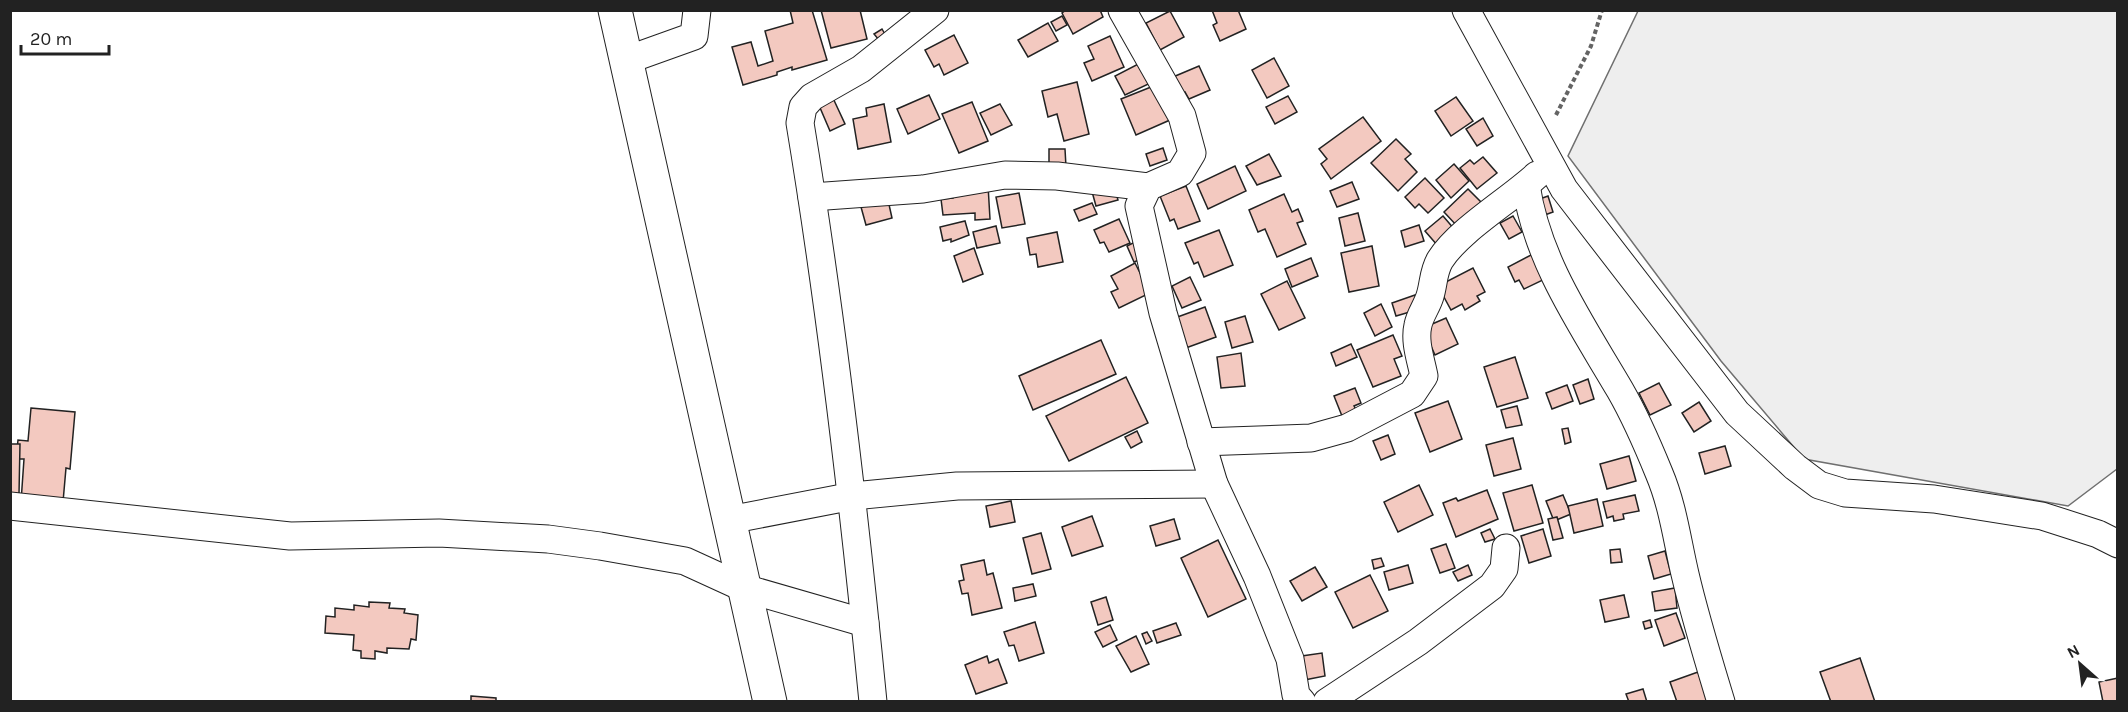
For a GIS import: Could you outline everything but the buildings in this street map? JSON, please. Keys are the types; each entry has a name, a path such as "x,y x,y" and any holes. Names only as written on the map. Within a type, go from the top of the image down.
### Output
{"main road":[{"path":"615,10 652,185 770,702"}],"street":[{"path":"627,60 694,36 697,10"},
{"path":"873,702 853,495 827,286 800,123 803,107 812,97 861,69 889,49 935,10"},
{"path":"812,197 923,189 1005,175 1057,176 1148,187 1180,173 1192,153 1182,116 1122,10"},
{"path":"1466,10 1564,189 1737,413 1795,467 1819,485 1845,493 1934,499 2042,516 2098,534 2118,544"},
{"path":"1200,442 1311,438 1347,428 1412,394 1424,376 1416,337 1418,323 1427,307 1432,292 1432,277 1440,261 1453,243 1526,185 1544,156"},
{"path":"1526,185 1531,217 1552,272 1622,393 1660,474 1677,531 1696,620 1721,702"},
{"path":"1148,187 1139,206 1163,313 1200,442 1214,484 1257,576 1286,649 1298,700"},
{"path":"729,520 853,495 957,486 1214,484"},
{"path":"10,506 290,536 439,533 548,539 685,561 744,588 865,623"},
{"path":"1327,702 1418,642 1492,586 1504,569 1506,548"}],"path":[{"path":"1544,156 1591,46 1602,10"}],"shaded area":[{"path":"1638,11 2117,11 2117,469 2068,506 1804,459 1721,361 1568,156"}]}
